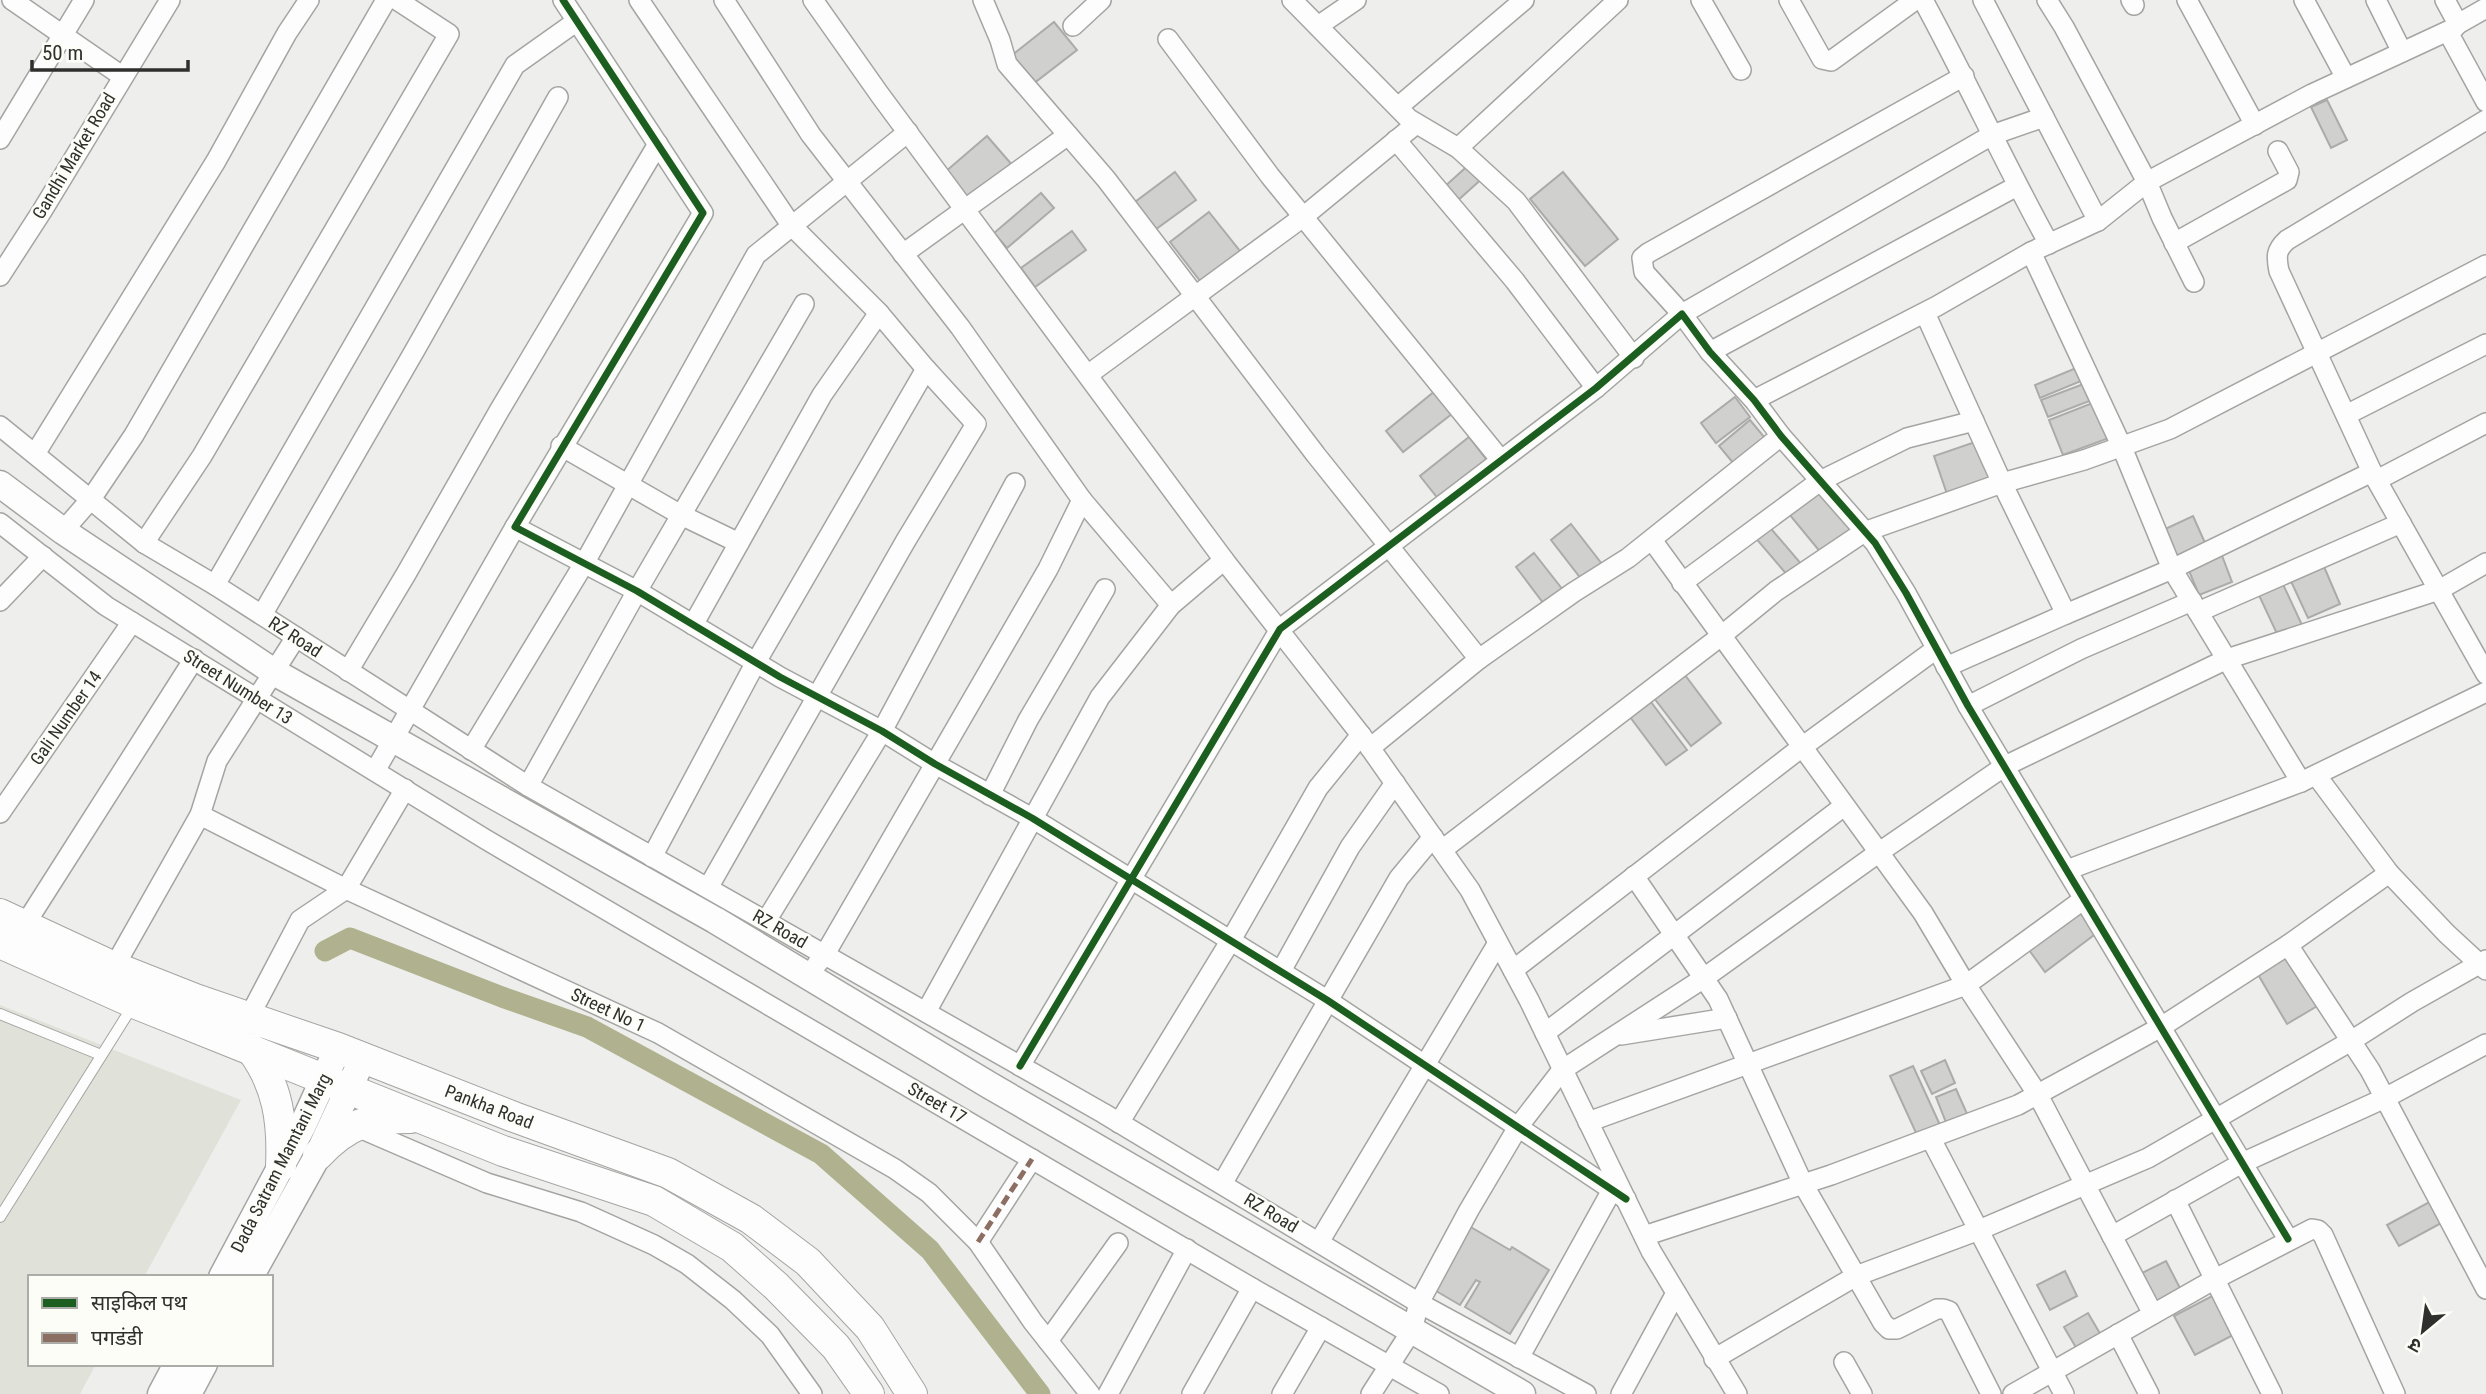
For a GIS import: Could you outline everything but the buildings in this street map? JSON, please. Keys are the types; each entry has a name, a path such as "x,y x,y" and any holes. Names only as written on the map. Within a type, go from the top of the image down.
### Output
{"main road":[{"name":"Pankha Road","path":"8,928 195,999 351,1053 668,1173 751,1219 808,1262 870,1328 912,1394"},
{"name":"Pankha Road","path":"8,928 134,1003 503,1151 654,1201 732,1247 776,1286 836,1348 869,1394"},
{"path":"251,1049 264,1066 277,1100 281,1119 281,1166"},
{"path":"318,1155 336,1136 355,1126 381,1119 419,1118"}],"street":[{"path":"12,0 122,76"},
{"path":"0,139 84,0"},
{"name":"Gandhi Market Road","path":"0,276 170,0"},
{"path":"35,454 216,161 287,33 309,0"},
{"path":"62,531 90,499 134,435 386,0"},
{"path":"144,543 202,456 449,34 397,0"},
{"path":"375,771 561,446 703,213 563,0"},
{"path":"639,0 791,225 879,313 976,424 905,542 708,888"},
{"path":"724,0 811,135 960,327 1082,500 1171,605"},
{"path":"813,0 1224,560 1366,741 1470,890 1545,1033 1588,1122 1619,1195 1737,1394"},
{"path":"983,0 1007,64 1106,180 1316,455 1479,659"},
{"path":"1073,26 1101,0"},
{"path":"1292,0 1416,124 1458,148 1516,201 1634,358"},
{"path":"1318,26 1356,0"},
{"path":"1398,107 1524,0"},
{"path":"1458,148 1618,0"},
{"path":"1701,0 1741,70"},
{"path":"1789,0 1822,59 1830,61 1915,0"},
{"path":"1714,1359 1856,1276 1979,1230 2148,1158 2351,1041 2412,1002 2484,964 2447,934 2389,873 2308,778 2227,659 2172,569 2017,187 1965,76 1923,0"},
{"path":"1983,0 2098,221"},
{"path":"2046,0 2064,27 2147,181 2194,282"},
{"path":"2187,0 2255,125"},
{"path":"2304,0 2346,78"},
{"path":"2376,0 2402,52"},
{"path":"2445,0 2455,27"},
{"path":"1754,400 1925,313 2040,248 2098,221 2147,181 2346,78 2455,27 2486,8"},
{"path":"215,585 515,65 577,21"},
{"path":"2455,27 2449,34 2486,102"},
{"path":"1168,39 1303,217 1500,459"},
{"path":"1965,76 1648,253 1642,258 1641,265 1710,352 1875,543 1906,593 1968,706 2288,1239"},
{"path":"262,615 558,97"},
{"path":"1020,1066 1280,629 1596,388 1682,314 1992,135 2044,117"},
{"path":"2486,120 2287,240 2278,248 2276,257 2279,271 2374,476 2486,674"},
{"path":"1089,374 1303,217 1416,124"},
{"path":"471,750 585,562 756,256 908,132"},
{"path":"903,254 1068,135"},
{"path":"1396,140 1515,281 1596,388"},
{"path":"348,671 658,144"},
{"path":"2174,243 2287,180 2289,172 2278,151"},
{"path":"1710,352 2017,187"},
{"path":"1222,1184 1399,878 1437,843 1721,636 1776,591 1864,532 2002,483 2084,460 2170,429 2486,265"},
{"path":"528,786 637,591 804,304"},
{"path":"694,625 822,395 879,313"},
{"path":"1925,313 2002,483 2066,614"},
{"path":"2346,415 2486,344"},
{"path":"652,857 755,662 926,369"},
{"path":"1682,583 1820,481 1907,438 1974,421"},
{"path":"1946,667 2172,569 2486,423"},
{"name":"RZ Road","path":"0,426 144,543 215,585 528,786 1119,1123 1419,1303 1586,1394"},
{"path":"1119,1123 1231,940 1318,788 1366,741 1651,540 1781,436"},
{"path":"561,446 681,515 739,543"},
{"path":"766,921 882,731 1015,483"},
{"path":"0,484 62,531 274,672 715,920 989,1085 1522,1394"},
{"path":"807,975 825,954 1048,569 1082,500"},
{"name":"Street Number 13","path":"0,523 106,606 485,839"},
{"path":"1968,706 2081,649 2401,523"},
{"path":"515,527 637,591 817,698 882,731 1032,818 1327,1000 1619,1195"},
{"path":"1651,540 1923,913 1966,985 2038,1095 2153,1314"},
{"path":"0,601 43,556"},
{"path":"926,1012 1100,697 1171,605 1224,560"},
{"path":"1371,1394 1412,1330 1419,1303 1469,1210 1518,1127 1562,1070 1704,978 2004,766 2227,659 2438,590 2486,563"},
{"path":"990,795 1028,720 1105,589"},
{"name":"Gali Number 14","path":"0,813 132,622"},
{"path":"114,967 200,815 217,761 296,637"},
{"path":"1513,970 1802,747 1936,649"},
{"path":"8,928 194,659"},
{"path":"2067,870 2308,778 2486,692"},
{"path":"1281,971 1350,846 1395,783"},
{"path":"249,1017 300,920 346,890 405,789"},
{"path":"1545,1033 1844,806"},
{"name":"Street No 1","path":"200,815 346,890 658,1033 895,1169 929,1193 978,1242 1048,1341 1090,1394"},
{"name":"Street 17","path":"485,839 1252,1288 1439,1394"},
{"path":"1644,1236 1803,1184 2018,1105 2161,1027 2288,945 2389,873"},
{"path":"1634,876 1718,999 1803,1184 1883,1323 1889,1329 1897,1329 1944,1308 1991,1394"},
{"path":"1588,1122 1966,985 2084,899"},
{"path":"1319,1242 1498,943"},
{"path":"2288,945 2385,1098 2486,1289"},
{"path":"1615,1036 1727,1018"},
{"path":"2112,1236 2242,1163 2385,1098 2486,1044"},
{"name":"Dada Satram Mamtani Marg","path":"251,1275 318,1155 337,1085 351,1053"},
{"name":"Dada Satram Mamtani Marg","path":"223,1275 281,1166 337,1085"},
{"path":"355,1126 487,1183 581,1212 654,1245 733,1300 770,1335 813,1394"},
{"path":"1931,1139 2064,1394"},
{"path":"978,1242 1032,1159"},
{"path":"1520,1358 1619,1195"},
{"path":"2175,1200 2272,1394"},
{"path":"2013,1394 2215,1279 2288,1239 2312,1229 2318,1230 2323,1236 2395,1394"},
{"path":"1048,1341 1118,1242"},
{"path":"1108,1394 1187,1249"},
{"path":"1192,1394 1252,1288"},
{"path":"1621,1394 1676,1293"},
{"path":"1282,1394 1321,1327"},
{"path":"2118,1334 2149,1394"},
{"path":"1844,1362 1862,1394"},
{"path":"161,1394 176,1366"},
{"path":"188,1394 203,1366"}],"lane":[{"path":"0,1217 134,1003"},
{"path":"0,1014 101,1055"}],"shaded area":[{"path":"0,1005 241,1100 145,1275 28,1275 28,1366 95,1366 80,1394 0,1394"}],"waterway":[{"path":"325,951 350,938 587,1027 821,1154 930,1250 1040,1394"}],"marked path":[{"path":"978,1242 1032,1159"}],"cycle path":[{"path":"563,0 703,213 515,527 637,591 780,677 882,731 1032,818 1327,1000 1626,1199"},
{"path":"1020,1066 1280,629 1596,388 1682,314 1710,352 1875,543 1906,593 1968,706 2288,1239"}]}
